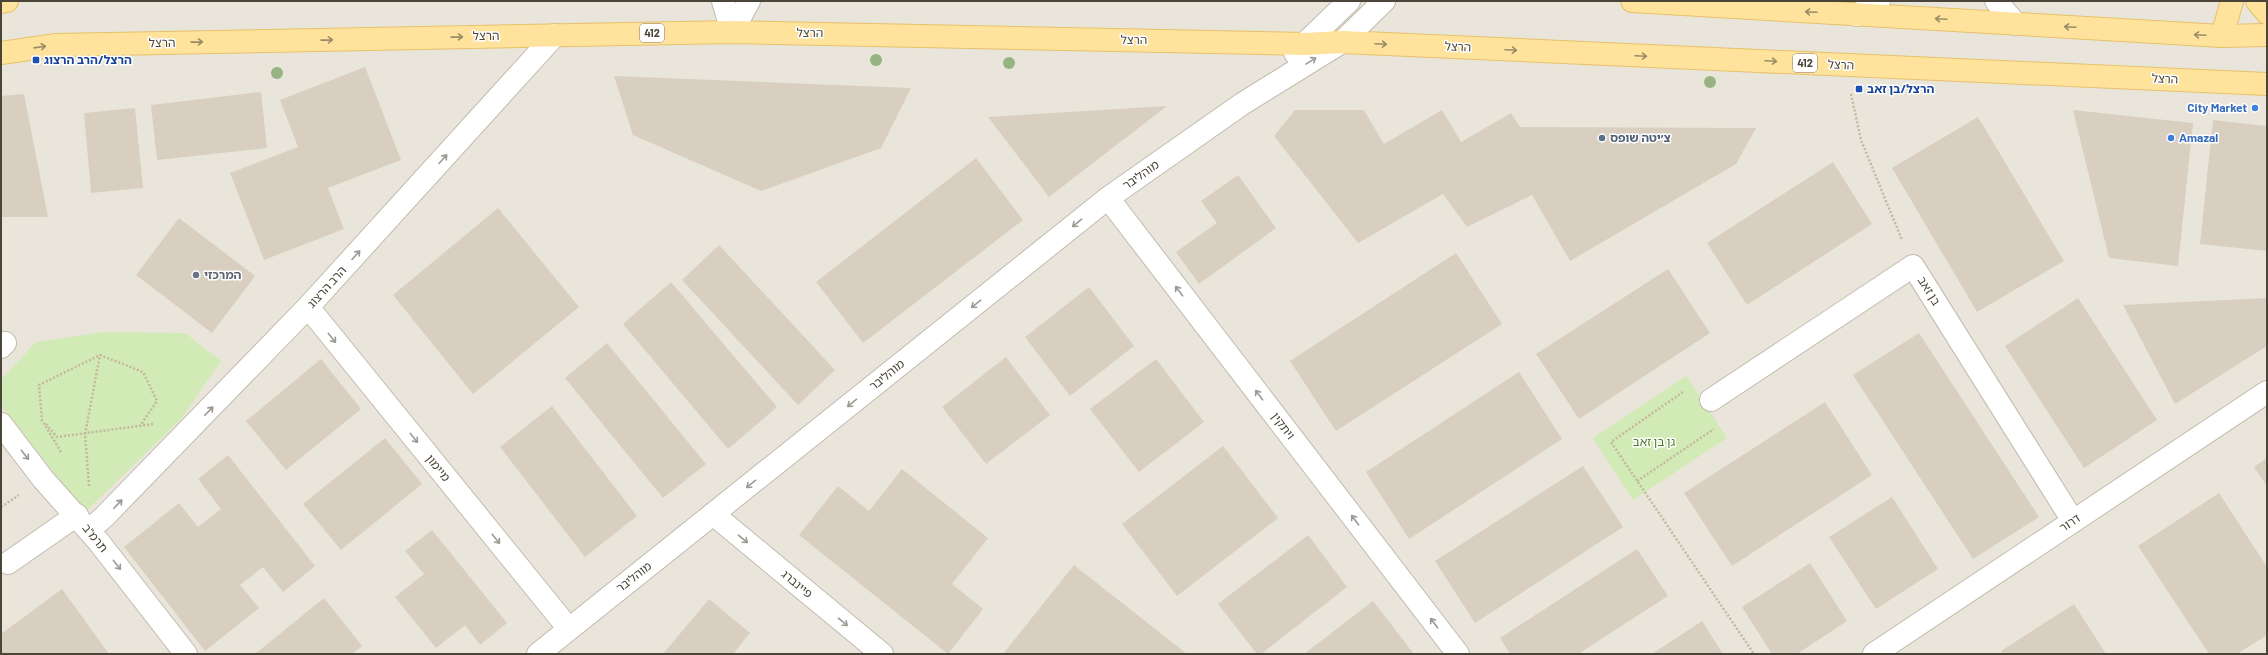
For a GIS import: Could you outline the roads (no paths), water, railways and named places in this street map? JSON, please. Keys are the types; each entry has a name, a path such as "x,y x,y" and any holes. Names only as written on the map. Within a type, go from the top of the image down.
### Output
{"main road":[{"path":"1,2 7,1"},
{"path":"1632,1 2222,36 2267,35"},
{"path":"2222,36 2232,1"},
{"path":"2257,1 2267,14"},
{"name":"הרצל","path":"1,53 56,45 732,32 1304,44 1342,42 2267,84"}],"street":[{"path":"722,1 732,32"},
{"path":"732,32 749,1"},
{"name":"מוהליבר","path":"1242,104 1349,1"},
{"name":"מוהליבר","path":"538,654 1108,198 1242,104 1342,42 1384,1"},
{"path":"1857,15 1880,1"},
{"path":"1996,1 2016,24"},
{"name":"הרב הרצוג","path":"8,563 121,500 308,307 556,35"},
{"name":"ויתקין","path":"1108,198 1458,654"},
{"name":"בן זאב","path":"1711,400 1913,266 2073,521"},
{"name":"מיימון","path":"308,307 569,629"},
{"name":"דרור","path":"1874,654 2267,392"},
{"name":"תרמ\"ב","path":"1,424 43,479 83,522 186,654"},
{"name":"פיינברג","path":"713,514 882,654"}],"place":[{"name":"הרצל/הרב הרצוג","path":"36,60"},
{"name":"הרצל/בן זאב","path":"1859,89"},
{"name":"City Market","path":"2255,108"},
{"name":"צ׳יטה שופס","path":"1602,138"},
{"name":"Amazal","path":"2171,138"},
{"name":"המרכזי","path":"196,275"}],"park label":[{"name":"גן בן זאב","path":"1654,442"}]}
